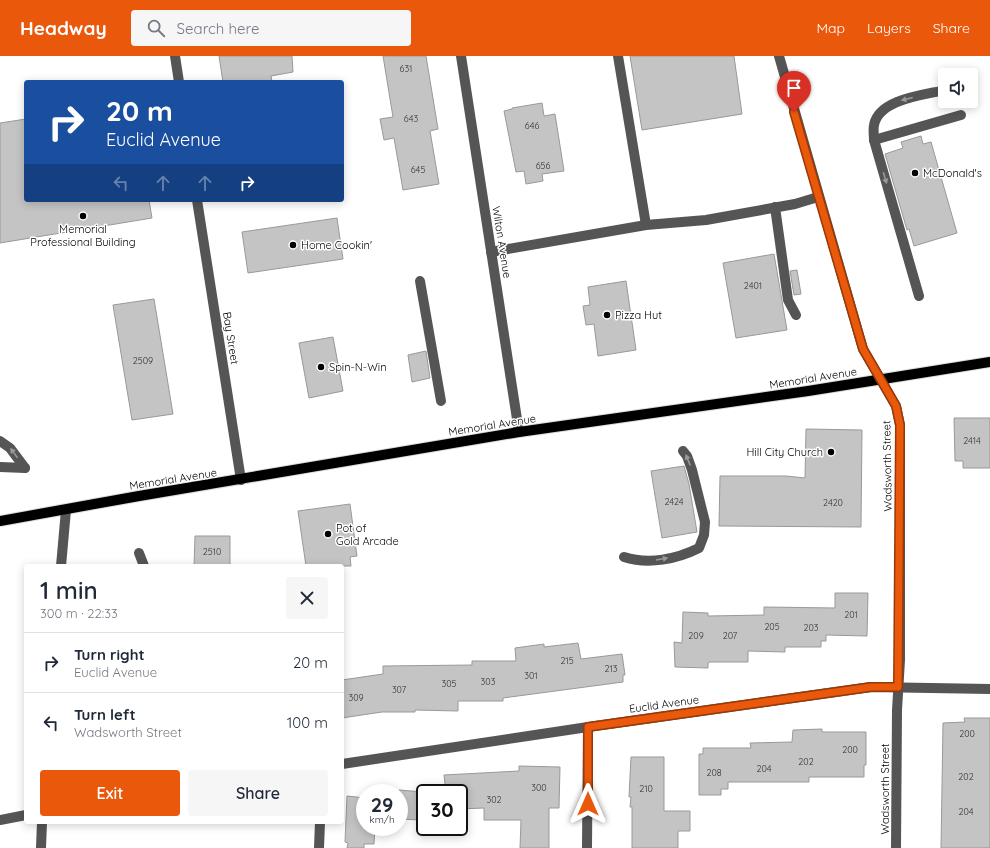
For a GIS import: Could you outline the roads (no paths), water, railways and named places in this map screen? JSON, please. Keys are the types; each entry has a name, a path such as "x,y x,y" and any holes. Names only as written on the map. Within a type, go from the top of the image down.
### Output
{"main road":[{"name":"Memorial Avenue","path":"0,521 519,432 879,380 990,362"}],"street":[{"path":"175,56 179,80"},
{"name":"Wilton Avenue","path":"461,56 519,432"},
{"path":"618,56 646,225"},
{"name":"Wadsworth Street","path":"779,56 818,197 863,349 879,380 896,406 900,425 896,848"},
{"path":"919,296 874,140 874,124 882,110 893,103 938,92"},
{"path":"874,140 961,115"},
{"path":"491,252 646,225 706,220 775,208 818,197"},
{"name":"Bay Street","path":"198,202 241,480"},
{"path":"775,208 788,300 796,315"},
{"path":"420,281 441,401"},
{"path":"0,441 10,448 25,468 0,467"},
{"path":"624,557 636,561 654,560 684,555 699,548 704,535 704,522 692,470 687,456 683,451"},
{"path":"61,564 66,510"},
{"path":"139,553 143,564"},
{"name":"Euclid Avenue","path":"344,764 871,687 990,689"},
{"path":"587,848 588,727"},
{"path":"0,820 24,815"},
{"path":"41,848 42,824"},
{"path":"319,848 320,824"}],"place":[{"name":"McDonald's","path":"915,173"},
{"name":"Memorial Professional Building","path":"83,216"},
{"name":"Home Cookin'","path":"293,245"},
{"name":"Pizza Hut","path":"607,315"},
{"name":"Spin-N-Win","path":"321,367"},
{"name":"Hill City Church","path":"831,452"},
{"name":"Pot of Gold Arcade","path":"328,534"}]}
